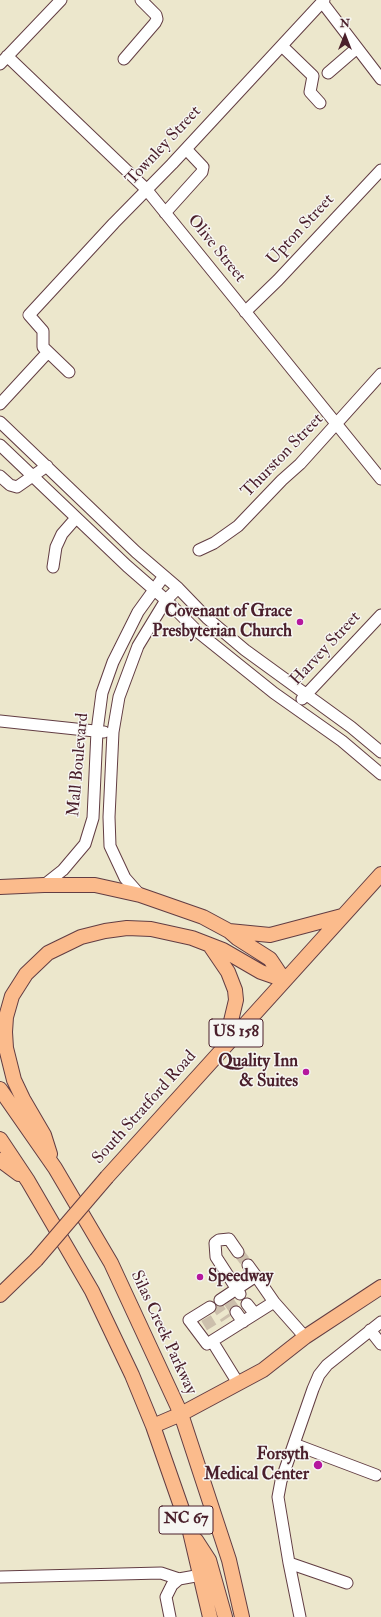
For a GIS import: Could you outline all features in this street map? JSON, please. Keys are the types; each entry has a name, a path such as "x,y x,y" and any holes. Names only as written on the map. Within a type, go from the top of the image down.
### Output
{"main road":[{"name":"South Stratford Road","path":"0,1295 36,1260 107,1177 381,874"},
{"path":"0,887 95,885 140,895 203,917 229,931 237,938 270,959 284,980"},
{"path":"229,931 270,935 342,916"},
{"path":"55,1168 44,1135 14,1080 6,1048 5,1032 12,996 26,974 36,963 63,945 81,937 105,931 127,928 158,930 192,938 211,947 223,950 261,972 284,980"},
{"path":"211,947 228,972 235,990 236,1000 226,1044"},
{"name":"Silas Creek Parkway","path":"0,1089 55,1168 111,1263 181,1414 229,1560 242,1617"},
{"name":"NC 67","path":"0,1139 28,1181 92,1291 132,1375 153,1426 190,1532 210,1617"},
{"path":"0,1160 28,1181"},
{"path":"153,1426 181,1414 263,1370 305,1337 381,1287"},
{"path":"190,1532 209,1560 225,1617"}],"street":[{"path":"4,60 61,0"},
{"path":"124,59 157,19 156,15 141,0"},
{"path":"323,1 381,79"},
{"name":"Townley Street","path":"48,352 43,347 43,331 29,316 323,1"},
{"path":"282,46 313,76 310,92 320,103"},
{"path":"328,73 357,48"},
{"name":"Olive Street","path":"4,60 146,190 381,479"},
{"path":"165,213 202,172 203,168 186,149"},
{"name":"Upton Street","path":"245,312 278,280 381,170"},
{"path":"0,404 48,352 69,372"},
{"name":"Thurston Street","path":"199,550 214,543 238,526 337,425 381,374"},
{"path":"0,422 124,540 178,588 207,618 381,752"},
{"path":"0,445 112,552 166,600 198,632 236,663 342,741 381,774"},
{"path":"0,476 10,485 17,487 47,466"},
{"path":"53,567 56,546 62,534 76,518"},
{"path":"112,552 124,540"},
{"name":"Mall Boulevard","path":"44,885 63,870 85,844 93,818 97,731 102,693 116,656 138,612 164,576"},
{"name":"Mall Boulevard","path":"140,895 125,878 110,846 109,817 113,732 119,697 138,646 166,600 178,588"},
{"name":"Harvey Street","path":"296,707 306,694 381,615"},
{"path":"116,656 130,665"},
{"path":"0,721 113,732"},
{"path":"238,1252 229,1239 219,1240 215,1243 216,1257 238,1292"},
{"path":"248,1265 274,1302 305,1337"},
{"path":"225,1299 238,1292 256,1276"},
{"path":"206,1312 189,1320 207,1344 215,1336 233,1328 274,1302"},
{"path":"247,1304 255,1314"},
{"path":"236,1312 243,1322"},
{"path":"226,1319 233,1328"},
{"path":"300,1617 278,1497 281,1481 319,1374 327,1365 381,1322"},
{"path":"370,1330 381,1344"},
{"path":"215,1336 238,1383"},
{"path":"294,1444 376,1475"},
{"path":"289,1563 347,1583"},
{"path":"0,1578 161,1573 179,1579 201,1575"},
{"path":"170,1617 166,1597 172,1585 179,1579"}],"tunnel":[{"path":"238,1252 248,1265"},
{"path":"229,1302 236,1312"},
{"path":"215,1303 226,1319"},
{"path":"206,1318 212,1328"}],"place":[{"name":"Covenant of Grace Presbyterian Church","path":"300,622"},
{"name":"Quality Inn & Suites","path":"306,1072"},
{"name":"Speedway","path":"200,1277"},
{"name":"Forsyth Medical Center","path":"318,1465"}]}
